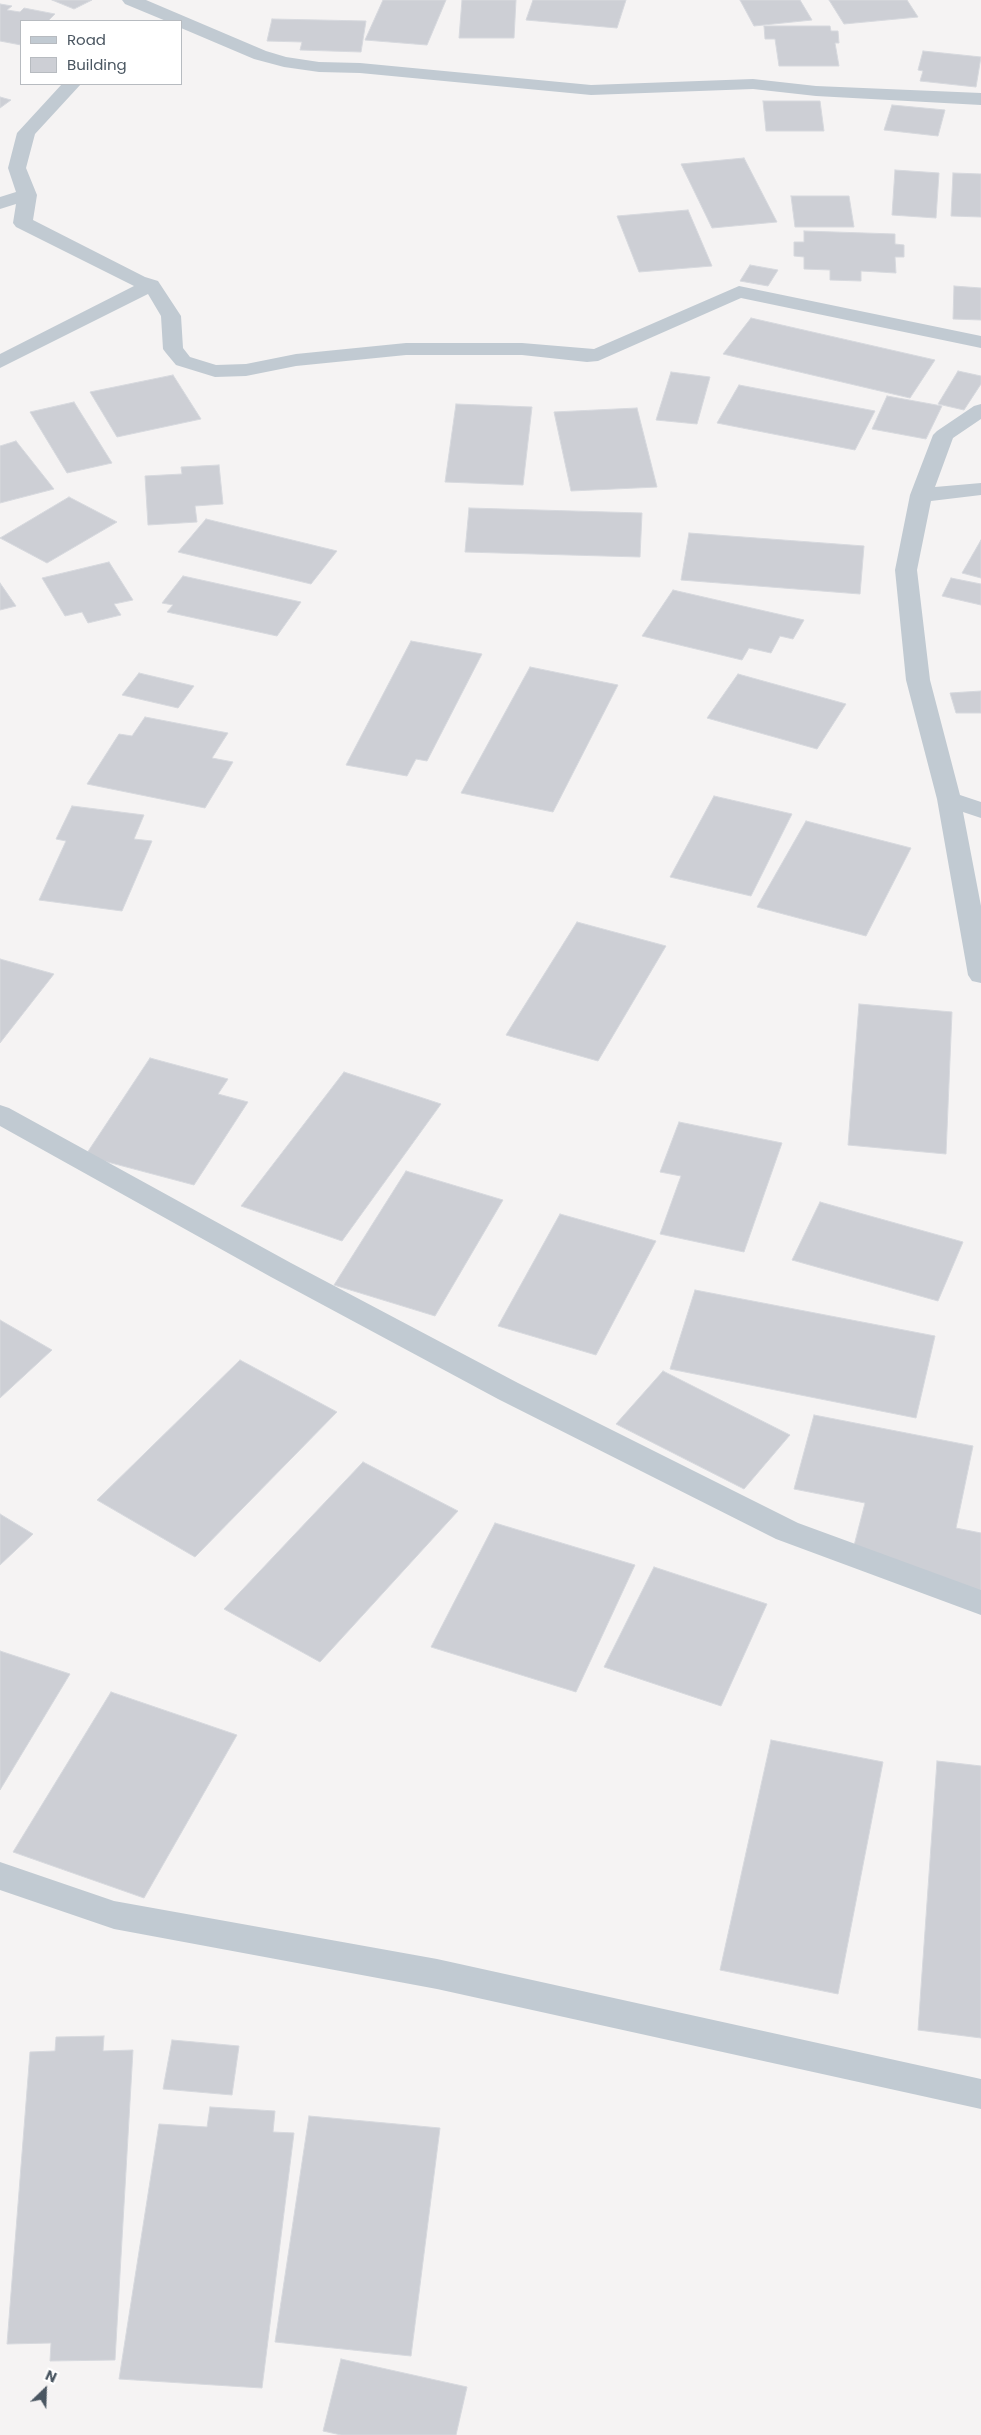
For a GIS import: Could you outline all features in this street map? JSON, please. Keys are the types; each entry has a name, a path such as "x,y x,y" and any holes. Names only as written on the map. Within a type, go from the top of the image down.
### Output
{"street":[{"path":"130,5 170,20"},
{"path":"188,27 260,55 284,62 319,67 360,68 591,90 753,84 816,91 981,99"},
{"path":"71,85 26,133 17,168 26,195 23,223 151,285 171,316 173,349 183,361 215,371 246,370 296,360 406,349 522,349 592,356 740,292 981,342"},
{"path":"0,203 26,195"},
{"path":"0,362 151,285"},
{"path":"981,410 944,435 921,494 906,570 918,680 949,799 981,975"},
{"path":"921,494 981,489"},
{"path":"949,799 981,810"},
{"path":"0,1114 281,1270 508,1391 787,1531 981,1603"},
{"path":"0,1876 114,1915 437,1974 981,2094"}],"building":[{"path":"52,0 92,0 74,9"},
{"path":"383,0 446,0 427,45 365,40"},
{"path":"462,0 516,0 514,38 459,38"},
{"path":"533,0 626,0 617,28 526,20"},
{"path":"740,0 800,0 812,20 754,26"},
{"path":"829,0 907,0 918,17 844,24"},
{"path":"0,4 12,6 7,10 20,12 24,8 55,14 49,20 20,20 20,45 0,41"},
{"path":"272,19 366,21 361,52 300,50 302,42 267,41"},
{"path":"764,26 830,26 831,31 838,31 839,43 835,43 839,66 779,66 775,39 765,39"},
{"path":"923,51 981,57 976,87 920,81 923,71 918,70"},
{"path":"0,97 11,100 0,108"},
{"path":"763,101 820,101 824,131 766,131"},
{"path":"892,105 945,110 938,136 884,130"},
{"path":"744,158 777,222 712,228 681,164"},
{"path":"895,170 939,173 936,218 892,215"},
{"path":"953,173 981,174 981,217 951,216"},
{"path":"791,196 849,196 854,227 795,227"},
{"path":"688,210 712,266 639,272 617,216"},
{"path":"804,231 895,234 895,244 904,245 904,257 895,257 896,273 861,271 861,281 830,280 830,270 804,269 804,257 794,256 794,242 804,242"},
{"path":"750,265 778,270 768,286 740,281"},
{"path":"954,286 981,288 981,320 953,319"},
{"path":"751,318 935,360 910,398 723,354"},
{"path":"958,371 981,376 981,384 964,410 938,404"},
{"path":"671,372 710,377 697,424 656,420"},
{"path":"173,375 201,419 117,437 90,392"},
{"path":"739,385 875,411 855,450 717,423"},
{"path":"887,396 942,406 926,439 872,429"},
{"path":"74,402 112,463 67,473 30,412"},
{"path":"456,404 532,407 523,485 445,482"},
{"path":"637,408 657,487 571,491 554,412"},
{"path":"16,441 54,489 0,503 0,446"},
{"path":"219,465 223,504 195,506 197,522 148,525 145,476 182,474 181,467"},
{"path":"69,497 117,522 47,563 0,538"},
{"path":"469,508 642,513 640,557 465,552"},
{"path":"206,519 337,551 311,584 178,552"},
{"path":"689,533 864,546 860,594 681,580"},
{"path":"981,540 981,578 962,573"},
{"path":"109,562 133,600 114,604 121,615 88,623 82,612 65,616 42,578"},
{"path":"183,576 301,602 277,636 167,612 173,605 162,603"},
{"path":"951,578 981,584 981,605 942,596"},
{"path":"0,583 16,606 0,610"},
{"path":"673,590 804,620 793,639 780,636 771,653 749,648 742,660 642,636"},
{"path":"411,641 482,654 427,761 416,759 407,776 346,765"},
{"path":"530,667 618,685 553,812 461,793"},
{"path":"139,673 194,686 178,708 122,695"},
{"path":"738,674 846,704 817,749 707,718"},
{"path":"981,691 981,713 956,713 950,693"},
{"path":"145,717 228,733 212,758 233,762 205,808 87,784 119,734 132,736"},
{"path":"714,796 792,814 751,896 670,877"},
{"path":"72,806 144,815 134,839 152,841 122,911 39,900 66,841 56,839"},
{"path":"806,821 911,848 866,936 757,907"},
{"path":"577,922 666,946 598,1061 506,1035"},
{"path":"0,959 54,974 0,1043"},
{"path":"859,1004 952,1012 946,1154 848,1145"},
{"path":"150,1058 228,1079 218,1094 248,1102 194,1185 85,1156"},
{"path":"344,1072 441,1104 342,1241 241,1206"},
{"path":"679,1122 782,1143 744,1252 660,1234 681,1176 660,1172"},
{"path":"406,1171 503,1200 435,1316 334,1285"},
{"path":"820,1202 963,1242 938,1301 792,1260"},
{"path":"560,1214 656,1241 596,1355 498,1326"},
{"path":"695,1290 935,1336 916,1418 670,1369"},
{"path":"0,1320 52,1350 0,1398"},
{"path":"240,1360 337,1412 195,1557 97,1500"},
{"path":"663,1371 790,1435 744,1489 616,1424"},
{"path":"814,1415 973,1446 956,1528 981,1533 981,1592 849,1565 865,1503 794,1489"},
{"path":"363,1462 458,1511 320,1662 224,1609"},
{"path":"0,1514 33,1534 0,1565"},
{"path":"495,1523 635,1565 576,1692 431,1647"},
{"path":"654,1567 767,1604 721,1706 604,1667"},
{"path":"0,1651 70,1674 0,1790"},
{"path":"111,1692 237,1735 144,1898 13,1852"},
{"path":"771,1740 883,1762 838,1994 720,1970"},
{"path":"937,1761 981,1766 981,2038 918,2030"},
{"path":"104,2036 103,2051 133,2050 115,2360 50,2361 51,2343 7,2344 30,2052 55,2051 56,2037"},
{"path":"172,2040 239,2046 232,2095 163,2089"},
{"path":"210,2107 275,2111 273,2132 294,2133 262,2388 119,2379 159,2124 207,2127"},
{"path":"309,2116 440,2128 411,2356 275,2342"},
{"path":"341,2359 467,2387 456,2435 341,2435 323,2431"}]}
